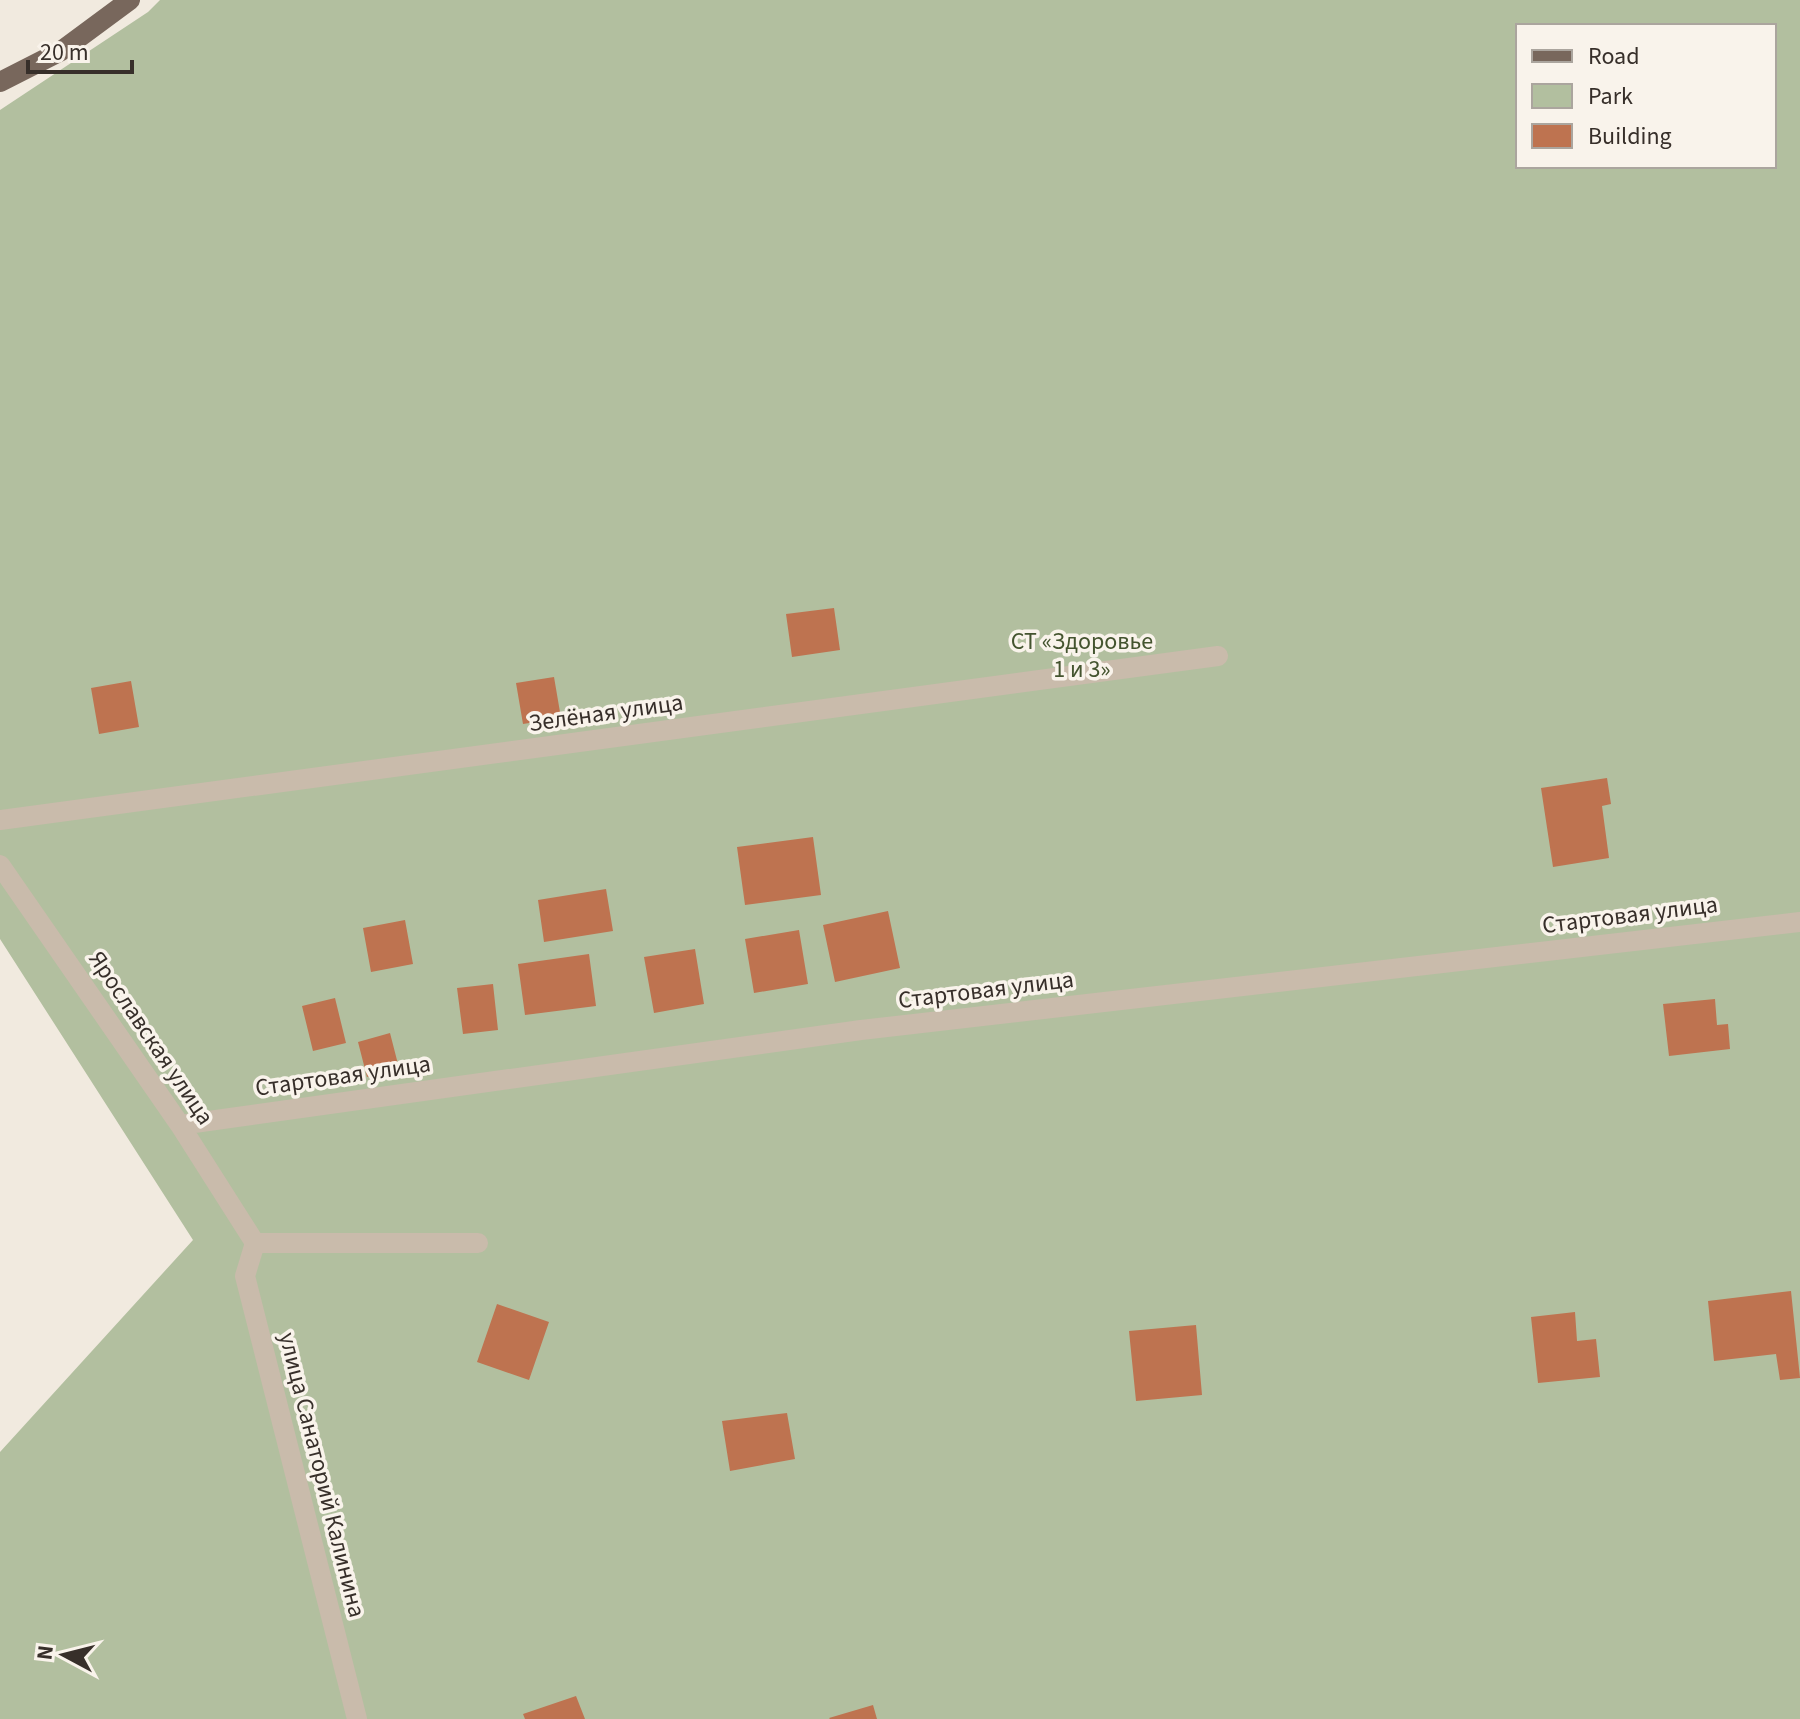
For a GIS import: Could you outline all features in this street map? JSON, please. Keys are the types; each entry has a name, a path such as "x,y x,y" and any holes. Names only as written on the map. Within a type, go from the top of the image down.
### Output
{"main road":[{"path":"0,82 61,51 130,0"}],"street":[{"name":"Зелёная улица","path":"0,820 1218,656"},
{"name":"Ярославская улица","path":"0,865 180,1125 255,1243"},
{"name":"Стартовая улица","path":"180,1125 861,1030 1800,922"},
{"path":"255,1243 478,1243"},
{"name":"улица Санаторий Калинина","path":"255,1243 245,1276 357,1719"}],"green space":[{"name":"СТ «Здоровье 1 и 3»","path":"160,0 1800,0 1800,1719 0,1719 0,1452 193,1240 0,939 0,110 148,12"}],"building":[{"path":"834,608 840,650 792,657 786,614"},
{"path":"554,677 561,718 523,724 516,683"},
{"path":"131,681 139,727 99,734 91,688"},
{"path":"1607,778 1611,804 1602,806 1609,858 1553,867 1541,788"},
{"path":"813,837 821,895 745,905 737,847"},
{"path":"606,889 613,931 544,942 538,900"},
{"path":"888,911 900,968 835,982 823,925"},
{"path":"405,920 413,964 371,972 363,928"},
{"path":"799,930 808,984 754,993 745,939"},
{"path":"695,949 704,1004 654,1013 644,957"},
{"path":"589,954 596,1006 525,1015 518,964"},
{"path":"493,984 498,1030 463,1034 457,988"},
{"path":"335,998 346,1043 313,1051 302,1006"},
{"path":"1715,999 1717,1025 1728,1024 1730,1049 1669,1056 1663,1004"},
{"path":"390,1033 399,1068 367,1077 358,1042"},
{"path":"1791,1291 1800,1378 1780,1380 1776,1354 1714,1361 1708,1301"},
{"path":"497,1304 549,1322 529,1380 477,1362"},
{"path":"1575,1312 1577,1341 1596,1339 1600,1377 1538,1383 1531,1317"},
{"path":"1196,1325 1202,1395 1136,1401 1129,1331"},
{"path":"787,1413 795,1459 730,1471 722,1421"},
{"path":"576,1696 585,1719 525,1719 523,1714"},
{"path":"873,1705 877,1719 829,1718"}]}
